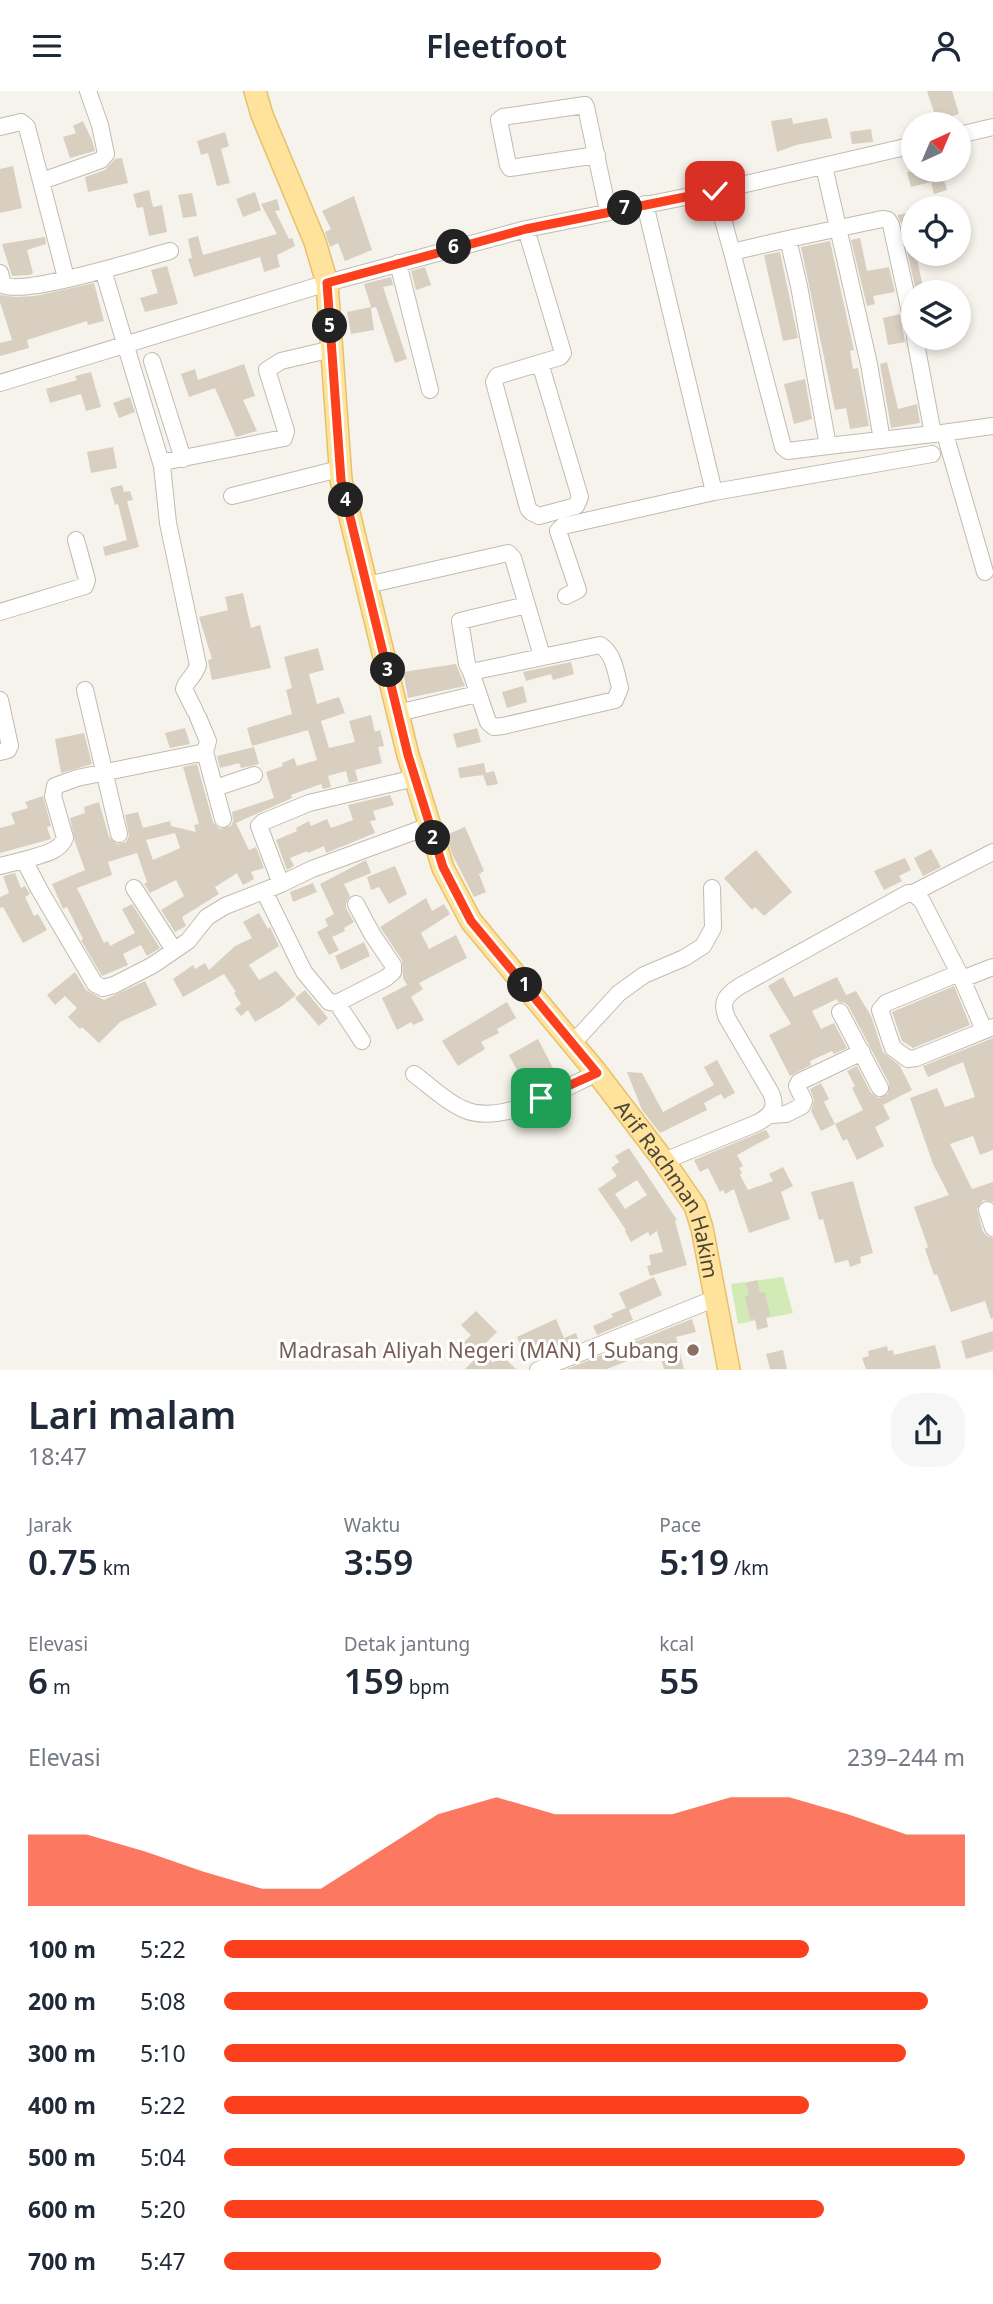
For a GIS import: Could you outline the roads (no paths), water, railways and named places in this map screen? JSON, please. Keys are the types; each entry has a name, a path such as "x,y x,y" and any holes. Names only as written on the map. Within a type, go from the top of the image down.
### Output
{"main road":[{"name":"Arif Rachman Hakim","path":"255,91 262,115 315,242 327,283 340,469 398,713 443,867 471,921 597,1073 695,1206 702,1228 729,1370"}],"street":[{"path":"42,181 101,160 106,154 100,125 88,91"},
{"path":"597,155 515,169 508,165 499,120 583,98 597,155 608,211"},
{"path":"0,127 21,122 27,127 66,278"},
{"path":"971,132 993,127"},
{"path":"0,383 327,283 526,229 715,191 901,148"},
{"path":"824,166 869,364 882,440"},
{"path":"715,191 783,447 788,451 993,426"},
{"path":"645,204 714,492"},
{"path":"732,252 882,219 890,222 903,280"},
{"path":"526,229 563,353 559,357 497,376 494,382 528,508 539,516 576,506 580,497 540,363"},
{"path":"788,239 828,446"},
{"path":"0,273 3,285 26,286 103,270 170,251"},
{"path":"398,263 430,390"},
{"path":"103,270 162,465 168,523 198,665 195,676 184,689 208,741 205,752 223,819"},
{"path":"162,465 168,461 285,438 286,431 267,370 281,361 332,349"},
{"path":"918,350 939,434 985,572"},
{"path":"152,362 183,459"},
{"path":"566,596 578,590 558,531 561,527 714,492 932,454"},
{"path":"232,496 340,469"},
{"path":"0,613 85,586 87,580 76,540"},
{"path":"367,585 505,552 513,558 542,656"},
{"path":"471,672 591,646 604,646 614,667 620,688 619,695 608,701 494,727 486,719 477,694 465,653 460,621 527,605"},
{"path":"85,690 119,834"},
{"path":"398,713 477,694"},
{"path":"0,701 10,746 8,750 0,752"},
{"path":"0,866 53,851 63,843 65,838 53,796 55,786 77,778 205,752"},
{"path":"215,788 254,775"},
{"path":"281,884 259,826 309,803 415,778"},
{"path":"24,860 95,984 103,989 153,965 188,941 206,917 225,907 312,869 429,826"},
{"path":"771,1115 774,1100 727,1018 723,1008 726,997 740,986 901,896 913,893 993,852"},
{"path":"134,888 174,950"},
{"path":"572,1044 619,993 644,975 684,958 703,946 713,928 712,888"},
{"path":"264,891 304,972 329,1002 337,1003 393,972 393,965 356,904"},
{"path":"913,893 922,901 960,976 989,1028 908,1059 893,1048 880,1010 886,1003 960,976 993,967"},
{"path":"337,1003 362,1041"},
{"path":"840,1012 880,1088"},
{"path":"664,1161 771,1115 786,1114 802,1106 803,1098 797,1086 799,1082 862,1052"},
{"path":"414,1074 465,1111 496,1114 513,1111 597,1073"},
{"path":"987,1210 993,1228"},
{"path":"537,1369 716,1298"}],"place":[{"name":"Madrasah Aliyah Negeri (MAN) 1 Subang","path":"693,1350"}]}
